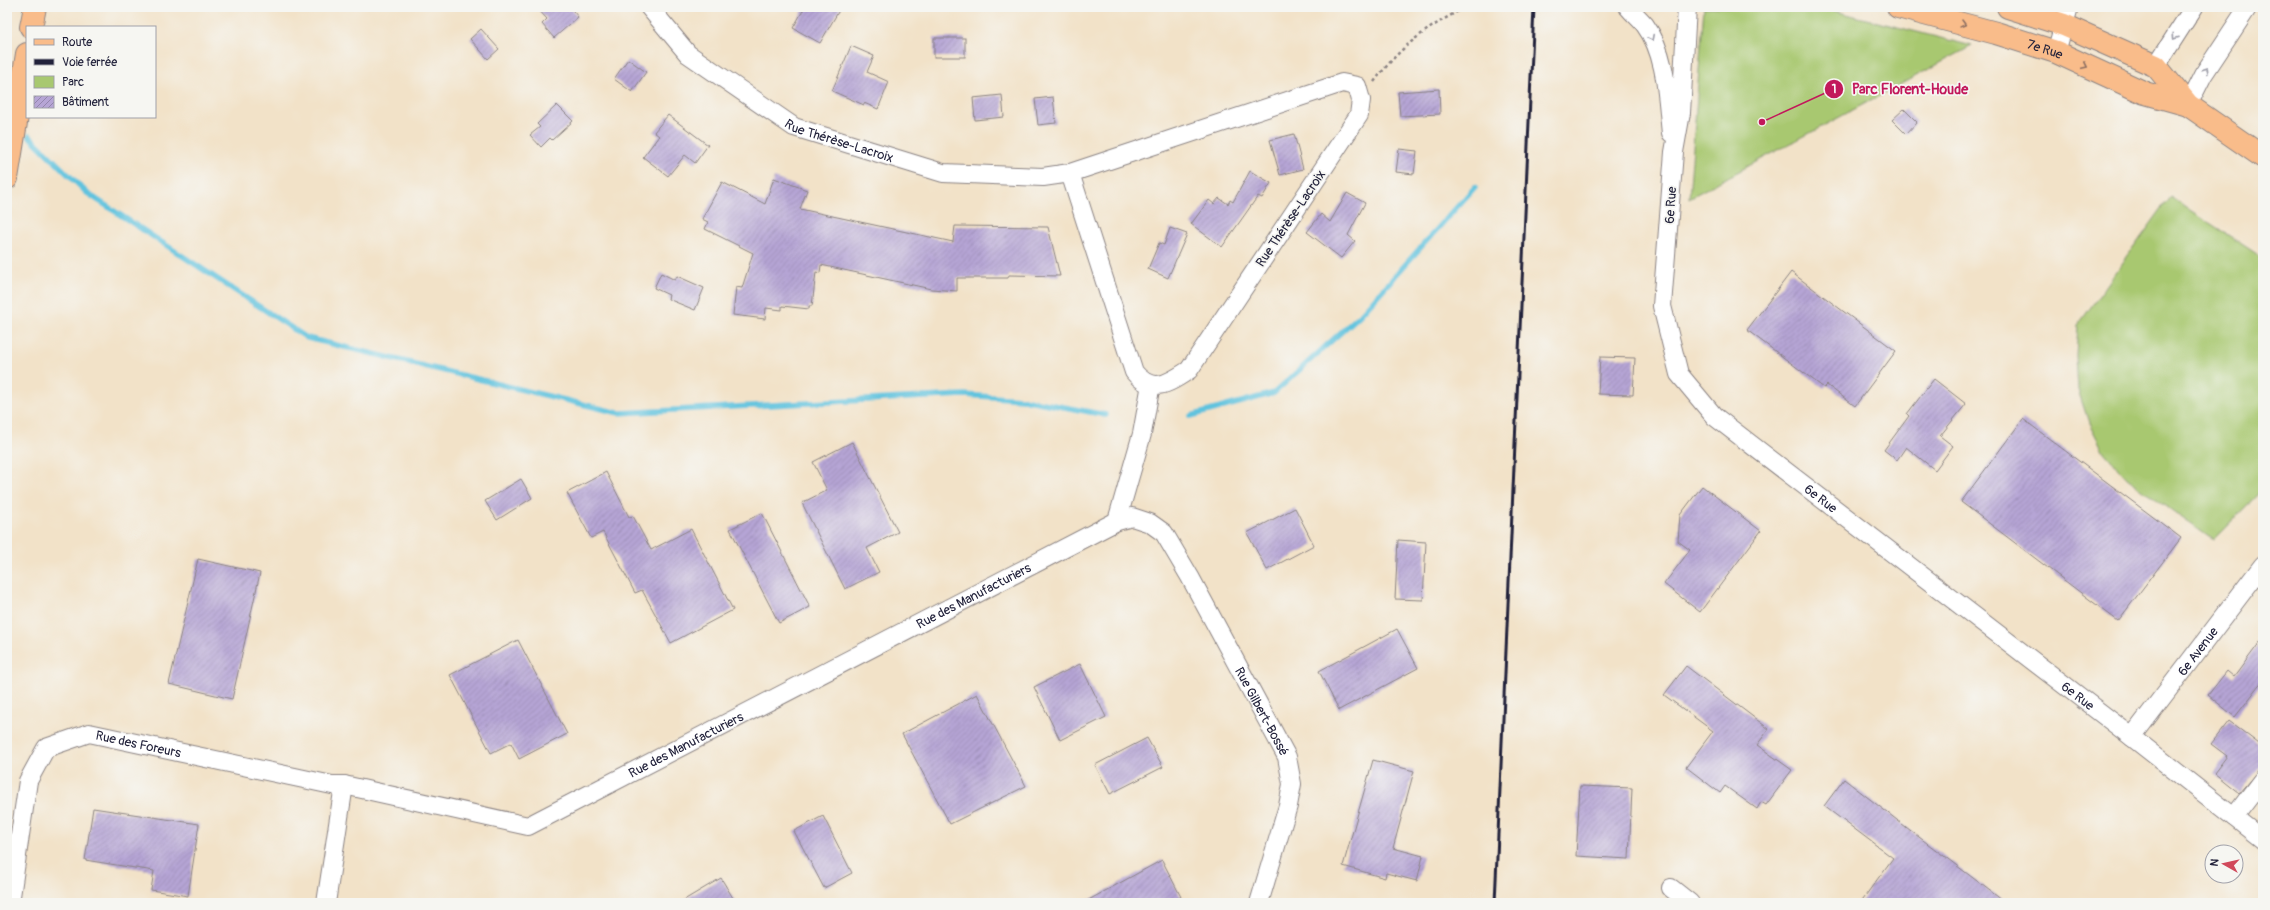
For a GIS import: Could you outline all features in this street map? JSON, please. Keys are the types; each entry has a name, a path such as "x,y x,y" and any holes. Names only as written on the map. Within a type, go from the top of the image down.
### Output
{"main road":[{"path":"31,26 35,7"},
{"name":"7e Rue","path":"1898,7 1996,33 2056,52 2145,93 2188,105"},
{"name":"7e Rue","path":"2008,7 2066,16 2156,66 2188,105 2263,156"},
{"path":"7,178 26,60"}],"street":[{"name":"Rue Thérèse-Lacroix","path":"649,7 688,54 794,127 943,173 1043,177 1070,173 1342,83 1357,86 1361,100 1359,115 1189,370 1166,385 1151,384"},
{"path":"1628,7 1645,25 1657,49 1665,80 1674,152"},
{"name":"6e Rue","path":"1687,7 1681,113 1674,152 1662,306 1680,374 1714,416 2132,737 2263,840"},
{"path":"2156,66 2194,7"},
{"path":"2188,105 2203,75 2248,7"},
{"path":"2056,52 2066,16"},
{"path":"1070,173 1134,372 1141,380 1151,384 1142,434 1118,521"},
{"name":"Rue des Manufacturiers","path":"344,785 528,826 1118,521 1132,518 1150,523 1164,533"},
{"name":"Rue Gilbert-Bossé","path":"1164,533 1190,577 1287,757 1292,784 1288,806 1259,903"},
{"name":"6e Avenue","path":"2132,737 2263,565"},
{"name":"Rue des Foreurs","path":"10,903 28,782 46,748 89,732 332,785 344,785"},
{"path":"2234,817 2263,779"},
{"path":"326,903 344,785"},
{"path":"1671,888 1690,903"}],"path":[{"path":"1361,100 1396,55 1421,32 1465,7"}],"green space":[{"path":"1704,7 1819,7 1972,46 1689,198"},
{"path":"2170,197 2263,258 2263,489 2213,540 2127,478 2104,452 2089,423 2078,390 2076,356 2078,325"}],"building":[{"path":"536,7 570,7 578,17 554,38 542,24 547,19"},
{"path":"805,7 841,7 820,43 793,28"},
{"path":"481,29 499,49 488,59 470,39"},
{"path":"934,38 965,38 965,57 934,57"},
{"path":"851,46 874,56 867,72 889,82 878,109 864,103 864,105 832,91"},
{"path":"628,59 646,72 632,92 614,79"},
{"path":"1439,89 1440,114 1400,116 1398,92"},
{"path":"1002,95 1004,117 975,120 973,98"},
{"path":"1053,97 1056,123 1038,125 1035,99"},
{"path":"557,105 573,121 552,140 550,138 541,147 530,135 540,127 537,124"},
{"path":"1904,109 1917,122 1906,134 1892,120"},
{"path":"668,115 708,145 695,163 685,155 668,176 643,157 659,136 654,132"},
{"path":"1294,134 1303,169 1280,175 1270,140"},
{"path":"1399,149 1417,151 1414,174 1396,172"},
{"path":"1250,171 1271,183 1262,198 1258,196 1222,247 1191,224 1209,200 1214,204 1219,198 1228,204 1230,200 1233,202"},
{"path":"774,178 807,190 800,209 953,242 955,226 1048,227 1060,276 1009,275 1008,278 957,278 957,291 931,289 821,265 820,273 816,272 812,306 809,306 809,309 782,306 782,310 766,308 765,319 733,315 736,287 742,288 753,253 705,229 708,222 702,219 722,182 765,204"},
{"path":"1347,193 1365,203 1348,235 1355,241 1341,258 1307,232 1321,214 1330,222"},
{"path":"1170,228 1187,234 1168,278 1148,269 1159,243 1164,245"},
{"path":"1791,272 1896,351 1855,406 1827,385 1824,388 1747,330"},
{"path":"661,273 675,280 677,276 704,288 695,310 668,299 669,295 654,288"},
{"path":"1600,357 1635,358 1633,395 1598,394"},
{"path":"1934,379 1966,404 1940,436 1953,446 1935,470 1906,447 1897,460 1884,450 1909,416 1907,414"},
{"path":"2023,419 2181,538 2118,621 1961,502"},
{"path":"852,442 898,532 867,548 879,572 845,589 802,503 827,490 813,462"},
{"path":"606,472 629,517 633,516 651,550 691,529 733,610 671,643 642,590 635,593 603,532 591,538 567,493"},
{"path":"521,479 532,498 497,520 485,501"},
{"path":"1702,486 1761,531 1700,612 1664,584 1690,550 1678,541 1680,515"},
{"path":"1295,508 1314,545 1267,570 1247,533"},
{"path":"762,513 810,607 779,623 730,529"},
{"path":"1398,540 1426,542 1423,600 1395,599"},
{"path":"198,559 260,573 232,699 169,684"},
{"path":"1397,629 1418,668 1339,710 1319,671"},
{"path":"2263,638 2263,681 2235,717 2208,695 2227,671 2234,677"},
{"path":"518,640 567,734 519,759 511,743 491,753 450,675"},
{"path":"1080,664 1106,717 1060,740 1034,687"},
{"path":"1686,666 1769,729 1757,745 1792,770 1766,805 1761,802 1757,809 1725,786 1720,793 1686,767 1713,731 1664,695"},
{"path":"977,694 1026,786 950,824 902,734"},
{"path":"2229,721 2263,747 2263,765 2239,793 2214,773 2227,756 2211,744"},
{"path":"1147,738 1163,767 1110,794 1095,765"},
{"path":"1373,760 1414,771 1393,848 1423,856 1417,881 1386,873 1385,878 1343,866"},
{"path":"1844,779 2006,903 1860,903 1893,858 1824,806"},
{"path":"1580,786 1632,788 1629,859 1576,856"},
{"path":"93,808 199,824 188,896 151,890 154,871 85,860"},
{"path":"823,816 852,873 824,888 794,831"},
{"path":"1162,860 1181,897 1170,903 1083,903"},
{"path":"721,878 736,903 679,903"}],"waterway":[{"path":"29,136 87,193 307,338 619,413 964,395 1022,399 1106,415"},
{"path":"1191,416 1274,393 1360,315 1475,187"}],"railway":[{"path":"1495,903 1534,7"}],"place":[{"name":"Parc Florent-Houde","path":"1762,122"}]}
